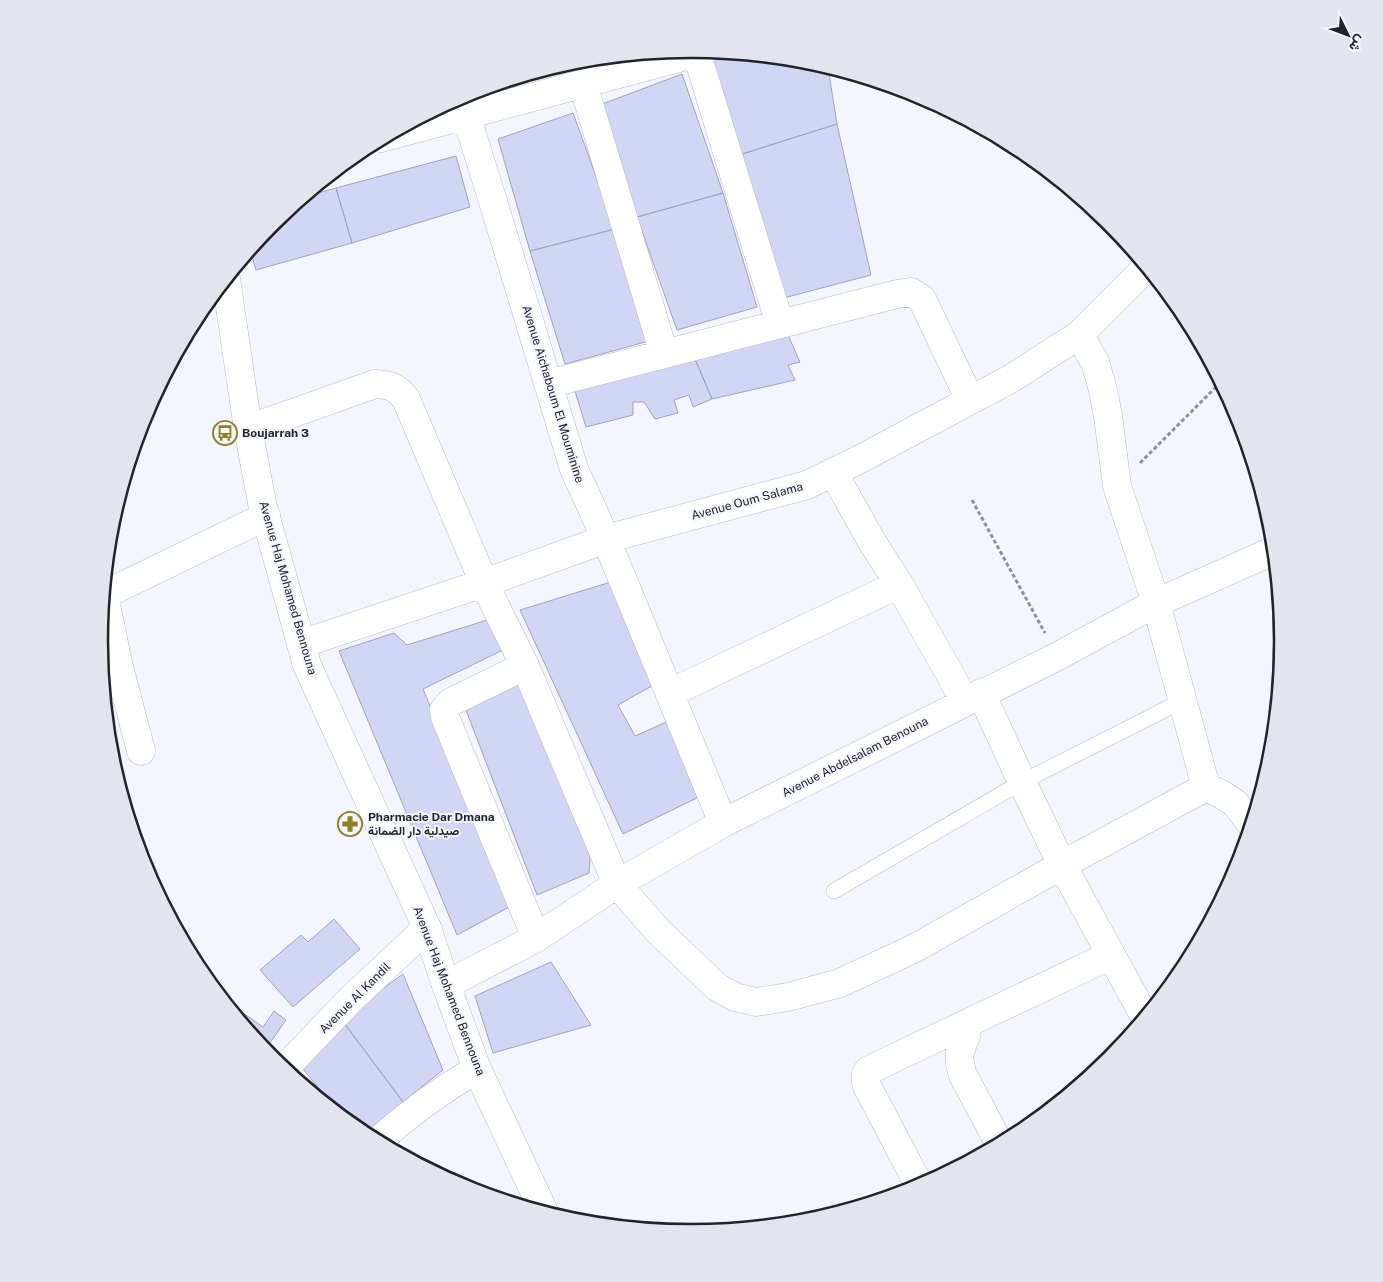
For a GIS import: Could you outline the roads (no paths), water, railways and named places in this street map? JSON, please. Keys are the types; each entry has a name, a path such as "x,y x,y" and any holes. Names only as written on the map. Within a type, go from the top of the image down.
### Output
{"street":[{"path":"434,118 464,106 584,84 677,58"},
{"path":"694,58 700,64 780,324"},
{"path":"584,84 664,354"},
{"name":"Avenue Aichaboum El Mouminine","path":"464,106 574,469 606,539 723,823"},
{"name":"Avenue Oum Salama","path":"301,644 484,583 606,539 806,485 1012,378 1080,335 1142,272"},
{"name":"Avenue Haj Mohamed Bennouna","path":"227,288 248,429 266,516 307,665 428,928 446,985 477,1069 541,1205"},
{"path":"548,384 897,294 911,292 922,299 970,400"},
{"path":"1080,335 1095,362 1103,390 1117,486 1156,603 1206,787 1235,803 1247,819"},
{"path":"248,429 375,384 388,385 399,391 406,399 484,583 525,666 617,884 658,931 717,987 735,997 756,1002 788,998 840,983 915,948 1206,787"},
{"path":"833,472 871,540 973,697 1022,782 1062,865 1142,1011"},
{"path":"110,592 266,516"},
{"name":"Avenue Abdelsalam Benouna","path":"446,985 536,938 617,884 723,823 1058,656 1156,603 1268,553"},
{"path":"670,693 899,584"},
{"path":"108,647 110,670 141,751"},
{"path":"525,666 451,702 444,710 445,717 536,938"},
{"name":"Avenue Al Kandil","path":"289,1064 351,999 428,928"},
{"path":"916,1180 867,1086 865,1079 869,1070 1111,955"},
{"path":"962,1026 966,1036 960,1049 959,1063 963,1075 996,1138"},
{"path":"384,1136 401,1120 448,1085 477,1069"}],"lane":[{"path":"834,890 1022,782 1182,701"}],"place":[{"name":"Boujarrah 3","path":"225,433"},
{"name":"Pharmacie Dar Dmana صيدلية دار الضمانة","path":"350,824"}]}
